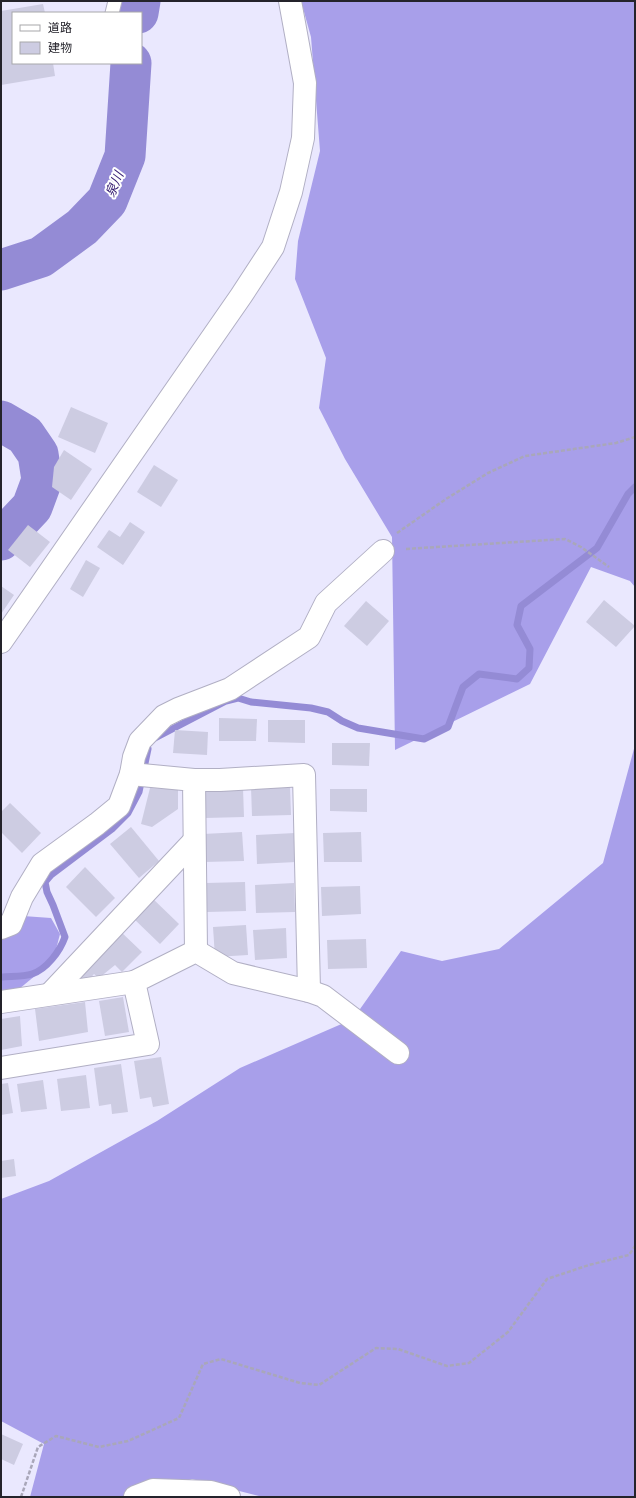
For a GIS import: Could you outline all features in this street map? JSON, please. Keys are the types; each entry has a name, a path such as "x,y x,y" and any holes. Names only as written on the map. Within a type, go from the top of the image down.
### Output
{"street":[{"path":"1,642 241,296 273,247 292,192 302,138 305,83 290,1"},
{"path":"1,928 11,924 22,898 42,864 119,806 138,775 134,756 140,741 164,716 230,689 308,637 326,603 383,551"},
{"path":"138,775 194,780 304,775 309,991"},
{"path":"194,780 196,951"},
{"path":"50,994 194,841"},
{"path":"196,951 233,973 309,991 323,996 398,1053"},
{"path":"1,1002 134,982 196,951"},
{"path":"1,1068 148,1044 134,982"},
{"path":"135,1497 153,1490 211,1492 228,1497"}],"lane":[{"path":"112,12 115,1"}],"path":[{"path":"383,551 392,537 446,499 488,473 525,456 616,442 635,437"},
{"path":"383,551 565,539 598,558 608,567"},
{"path":"21,1497 38,1447 56,1436 99,1447 128,1441 179,1418 203,1364 221,1359 300,1383 318,1385 376,1348 398,1349 447,1366 469,1364 508,1332 547,1279 589,1265 629,1255 635,1246"}],"shaded area":[{"path":"301,1 635,1 635,587 630,581 591,567 530,684 395,750 392,537 345,459 319,408 326,358 295,279 298,241 320,151 311,37"},
{"path":"635,745 635,1497 263,1497 192,1479 141,1497 30,1497 44,1444 1,1421 1,1199 49,1181 157,1121 240,1068 353,1019 401,951 442,961 499,949 603,863"},
{"path":"23,916 51,918 60,934 53,961 19,989 1,998 1,941"}],"building":[{"path":"43,4 45,12 12,12 12,64 53,64 55,76 1,85 1,11"},
{"path":"71,407 108,423 95,453 58,437"},
{"path":"64,450 92,469 71,500 52,487 54,467"},
{"path":"154,465 178,480 161,507 137,492"},
{"path":"130,522 145,532 123,565 97,547 109,530 120,537"},
{"path":"28,525 50,542 30,567 8,550"},
{"path":"86,560 100,568 83,597 70,589"},
{"path":"1,586 14,595 1,614"},
{"path":"604,600 635,626 616,647 586,622"},
{"path":"366,601 389,621 367,646 344,626"},
{"path":"219,718 257,719 256,741 219,741"},
{"path":"268,720 305,720 305,743 268,742"},
{"path":"175,730 208,732 207,755 173,753"},
{"path":"332,743 370,743 369,766 332,765"},
{"path":"290,786 291,815 252,816 251,787"},
{"path":"150,788 178,789 178,809 152,827 141,824"},
{"path":"243,788 244,817 205,818 204,790"},
{"path":"330,789 367,789 367,812 330,811"},
{"path":"10,803 41,833 22,853 1,832 1,812"},
{"path":"131,827 159,861 139,878 110,844"},
{"path":"242,832 244,861 204,862 203,834"},
{"path":"361,832 362,862 324,862 323,833"},
{"path":"295,833 296,862 257,864 256,835"},
{"path":"85,867 115,898 96,917 66,887"},
{"path":"245,882 246,911 207,912 206,883"},
{"path":"294,883 295,912 256,913 255,885"},
{"path":"360,886 361,914 322,916 321,887"},
{"path":"151,897 179,924 160,944 132,917"},
{"path":"246,925 248,955 215,957 213,927"},
{"path":"286,928 287,958 255,960 253,930"},
{"path":"120,931 142,952 122,972 115,965 99,978 94,974 87,982 75,976"},
{"path":"366,939 367,968 328,969 327,940"},
{"path":"123,997 129,1032 105,1036 99,1001"},
{"path":"85,1002 88,1032 39,1041 35,1009"},
{"path":"20,1016 22,1046 1,1050 1,1019"},
{"path":"161,1057 169,1104 153,1107 151,1097 140,1099 134,1061"},
{"path":"121,1064 128,1112 112,1114 111,1104 99,1106 94,1068"},
{"path":"86,1075 90,1108 61,1111 57,1079"},
{"path":"43,1080 47,1109 21,1112 17,1084"},
{"path":"8,1083 13,1113 1,1115 1,1084"},
{"path":"14,1159 16,1176 1,1178 1,1161"},
{"path":"1,1434 23,1444 14,1465 1,1459"}],"waterway":[{"name":"泉川","path":"138,12 140,1"},
{"name":"泉川","path":"1,270 41,257 82,227 107,201 125,156 131,64"},
{"name":"泉川","path":"1,421 25,435 38,454 42,480 32,507 1,540"},
{"path":"155,738 226,701 238,698 251,702 311,708 328,712 342,721 358,728 424,739 448,727 463,687 479,674 517,679 529,668 530,649 517,625 521,606 597,548 628,494 635,487"},
{"path":"1,977 21,976 38,972 48,964 60,948 65,937 47,892 45,882 51,875 112,829 128,813 139,792 148,749"}]}
